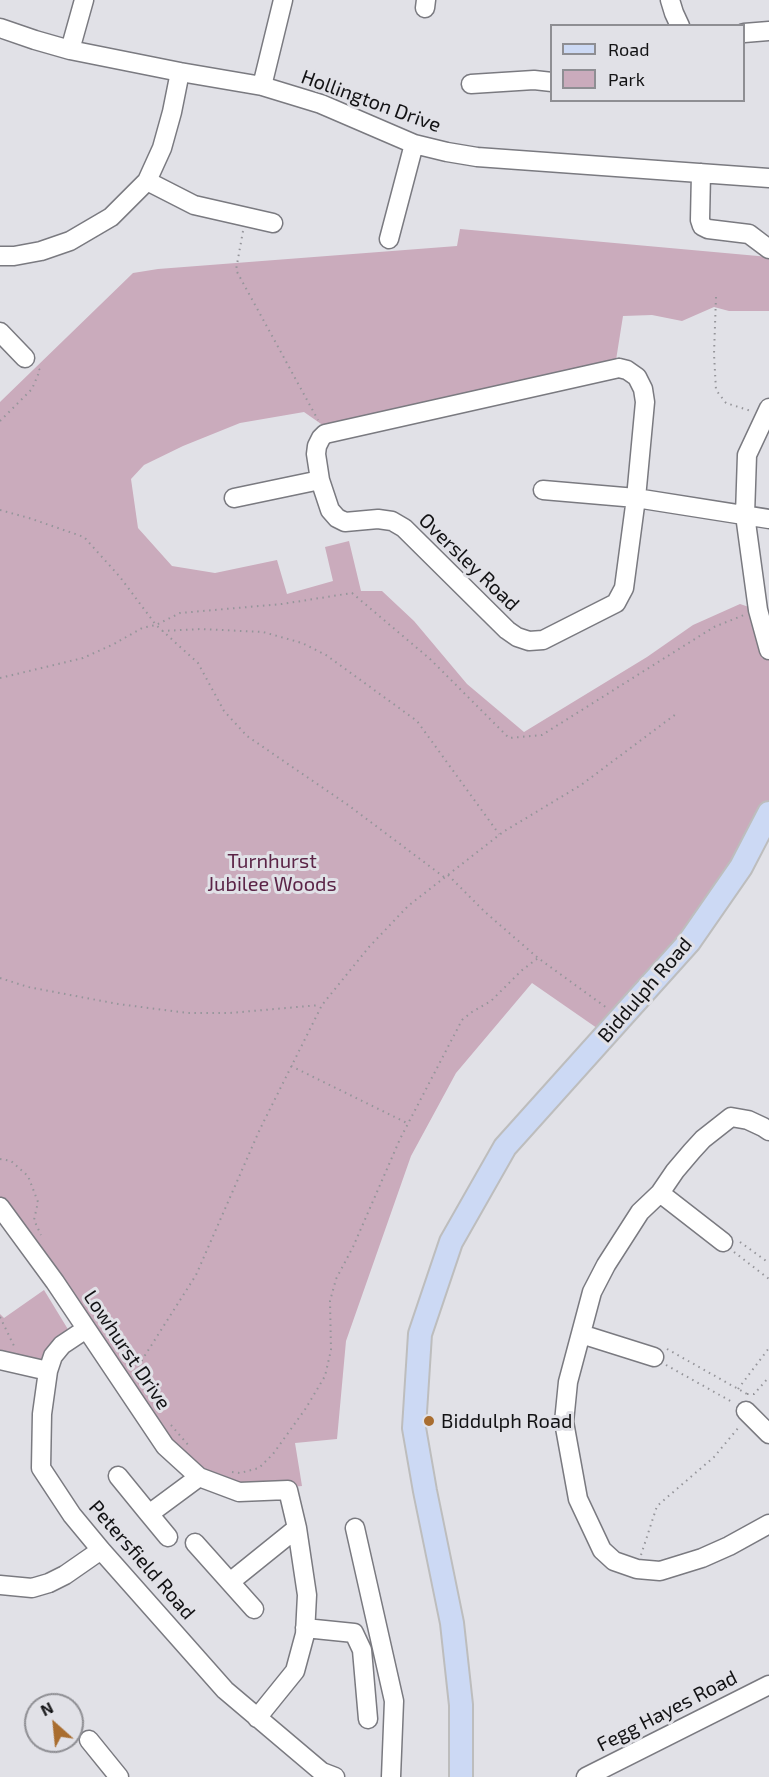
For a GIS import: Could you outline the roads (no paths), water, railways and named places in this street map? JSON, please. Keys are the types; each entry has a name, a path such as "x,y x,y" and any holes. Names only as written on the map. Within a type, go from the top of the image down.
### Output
{"main road":[{"name":"Biddulph Road","path":"461,1777 461,1705 452,1623 414,1428 420,1334 451,1242 505,1147 689,942 741,867 769,813"}],"street":[{"path":"70,50 84,0"},
{"path":"262,86 283,0"},
{"path":"670,0 679,24"},
{"name":"Hollington Drive","path":"0,28 70,50 262,86 321,104 414,144 447,152 477,157 769,178"},
{"path":"745,33 769,31"},
{"path":"0,256 14,256 70,241 111,217 147,182 162,148 180,72"},
{"path":"471,84 534,80 550,82"},
{"path":"389,239 414,144"},
{"path":"701,173 700,220 702,226 708,229 749,234 769,249"},
{"path":"147,182 194,205 273,223"},
{"path":"8,333 25,358"},
{"name":"Oversley Road","path":"619,368 637,377 643,389 645,402 636,498 624,588 616,603 543,640 529,641 507,630 404,528 392,521 378,519 345,522 337,518 330,510 320,480 317,446 326,434 619,368"},
{"path":"767,411 747,455 744,515 758,610 769,650"},
{"path":"234,498 320,480"},
{"path":"543,490 636,498 769,519"},
{"path":"769,1131 748,1120 731,1117 703,1139 675,1171 660,1193 640,1212 606,1265 592,1292 568,1382 564,1422 578,1499 602,1550 614,1561 637,1569 660,1571 680,1566 729,1546 769,1524"},
{"path":"660,1193 723,1242"},
{"name":"Lowhurst Drive","path":"0,1207 55,1282 165,1446 199,1477 239,1492 288,1490 297,1528"},
{"name":"Petersfield Road","path":"86,1329 62,1345 53,1356 48,1371 42,1414 41,1468 72,1515 101,1550 225,1690 322,1772 335,1777"},
{"path":"581,1334 654,1357"},
{"path":"0,1360 48,1371"},
{"path":"745,1406 769,1434"},
{"path":"118,1476 168,1537"},
{"path":"148,1514 199,1477"},
{"path":"230,1582 297,1528"},
{"path":"257,1718 296,1671 305,1628 307,1595 297,1528"},
{"path":"355,1528 394,1701 391,1777"},
{"path":"195,1543 254,1609"},
{"path":"0,1585 32,1588 49,1583 65,1575 101,1550"},
{"path":"305,1628 354,1633 362,1650 368,1719"},
{"name":"Fegg Hayes Road","path":"586,1777 769,1685"},
{"path":"89,1740 119,1777"}],"place":[{"name":"Biddulph Road","path":"429,1421"}],"park label":[{"name":"Turnhurst Jubilee Woods","path":"272,872"}]}
